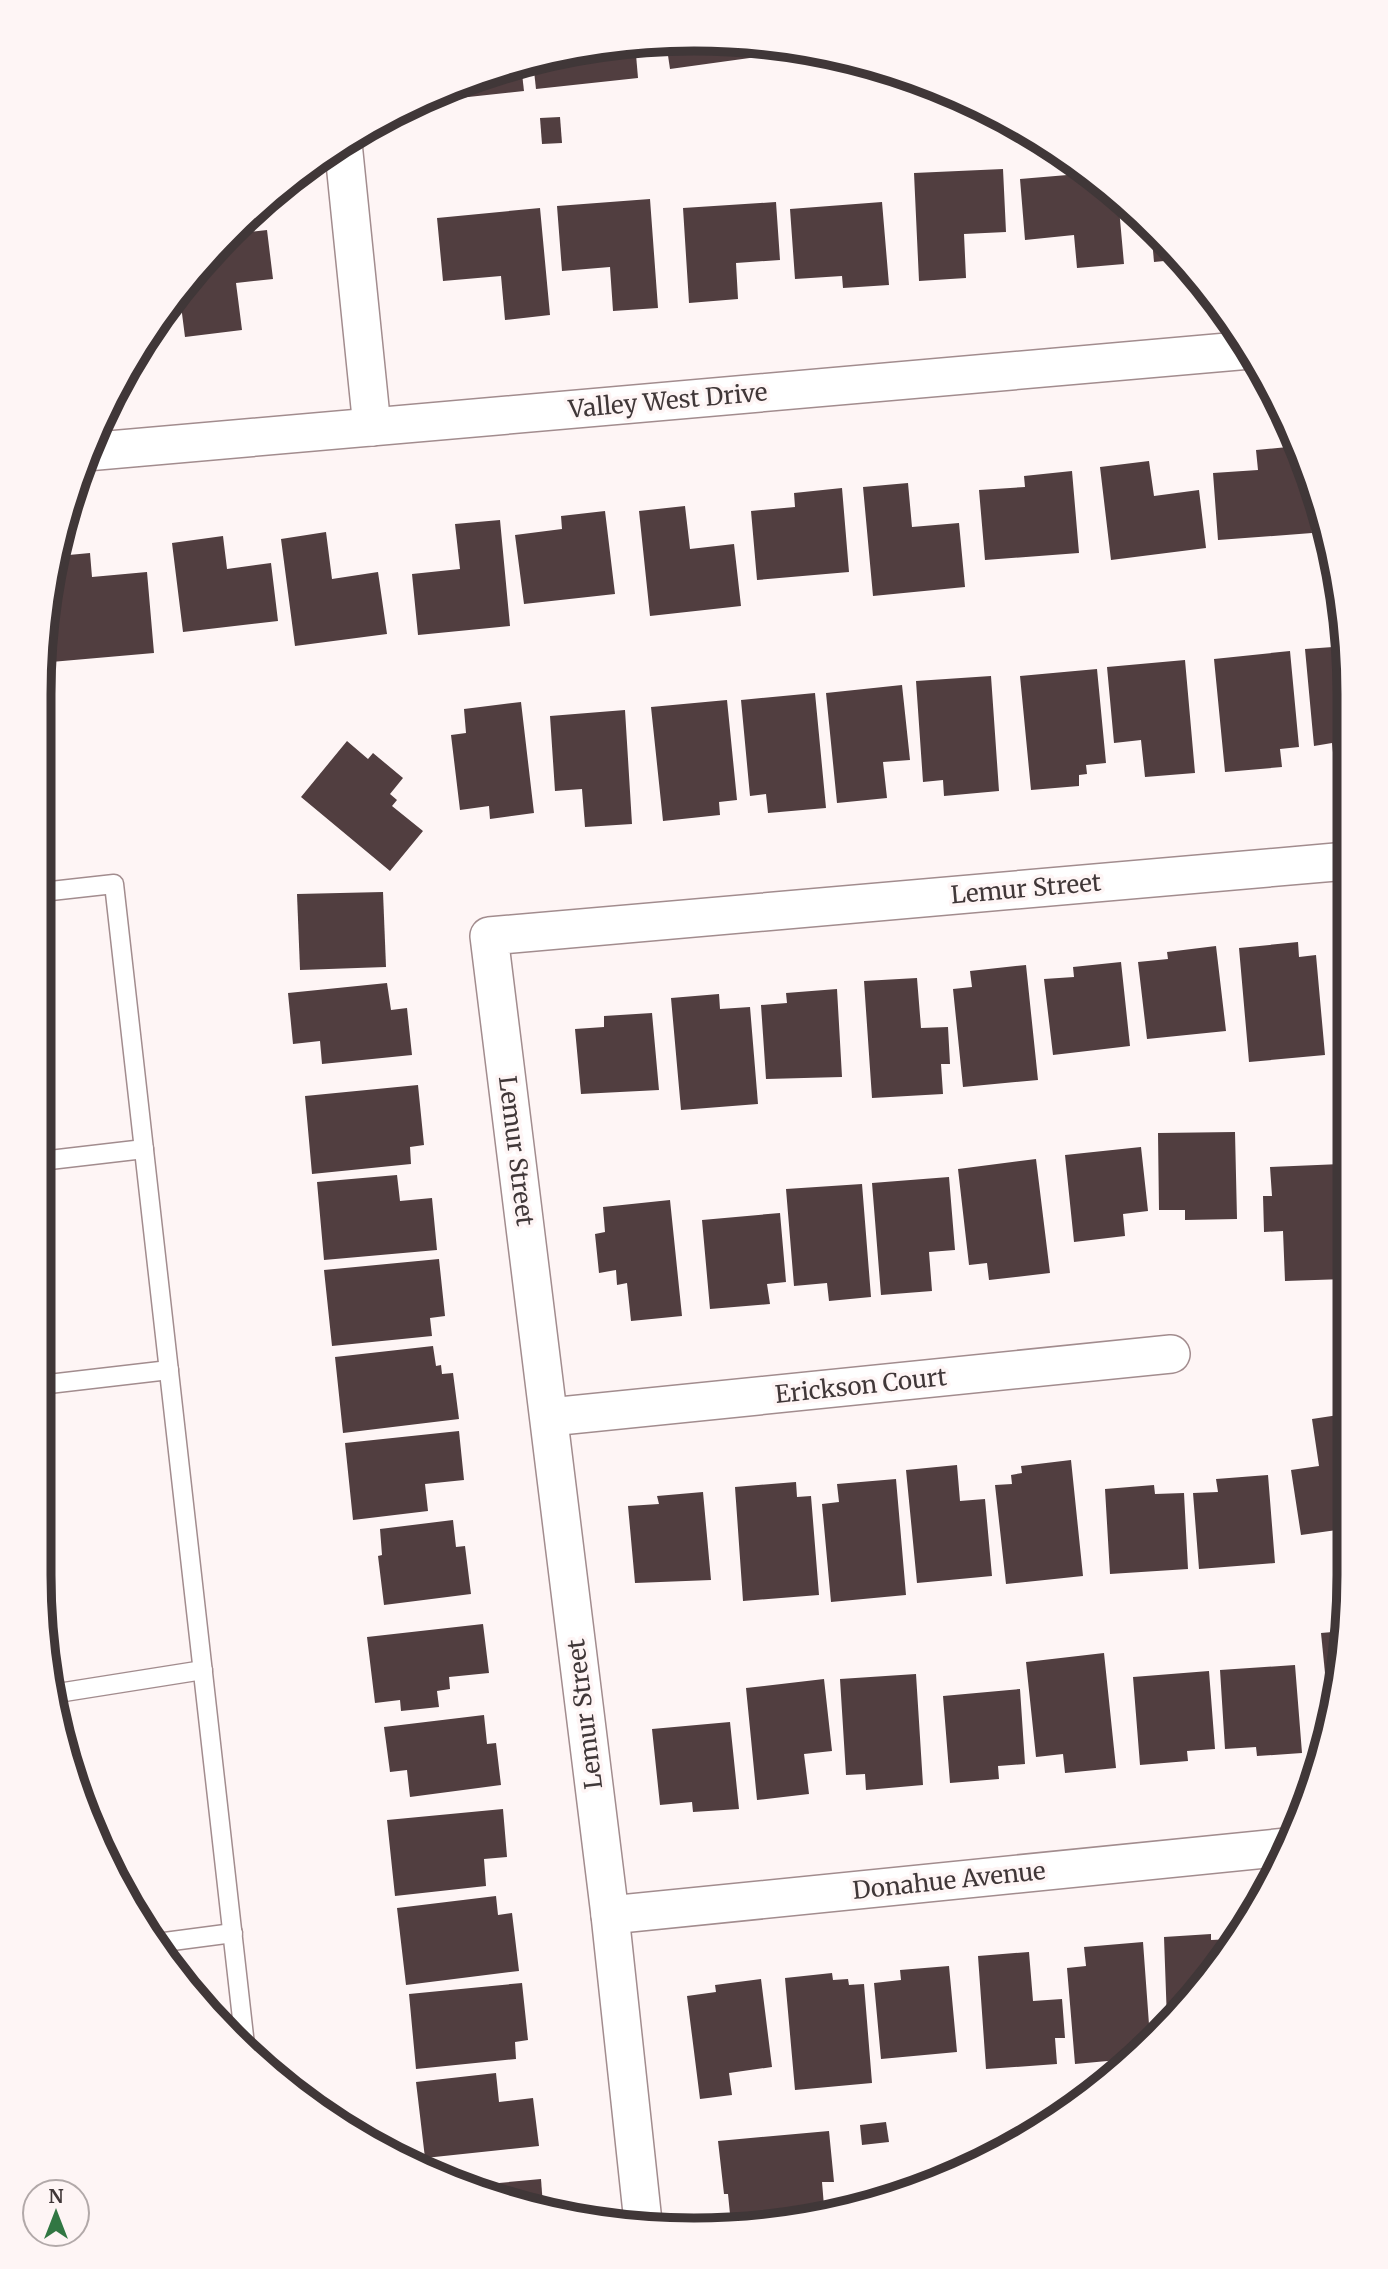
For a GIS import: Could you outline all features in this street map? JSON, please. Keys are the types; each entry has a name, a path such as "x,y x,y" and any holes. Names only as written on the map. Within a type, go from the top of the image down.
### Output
{"street":[{"path":"344,154 372,427"},
{"name":"Valley West Drive","path":"99,451 1238,351"},
{"name":"Lemur Street","path":"642,2216 610,1915 489,936 1337,862"},
{"name":"Erickson Court","path":"550,1417 1171,1354"},
{"name":"Donahue Avenue","path":"610,1915 1276,1848"}],"lane":[{"path":"51,891 114,884 244,2035"},
{"path":"51,1160 144,1149"},
{"path":"51,1384 169,1370"},
{"path":"62,1692 203,1670"},
{"path":"166,1942 233,1933"}],"building":[{"path":"667,52 736,52 764,56 670,69"},
{"path":"636,54 638,78 536,89 534,72 569,63"},
{"path":"522,75 524,91 451,99"},
{"path":"560,117 562,143 542,144 540,118"},
{"path":"1003,169 1006,232 964,234 966,278 919,281 914,173"},
{"path":"1073,175 1118,210 1124,264 1077,268 1074,235 1025,240 1020,179"},
{"path":"650,199 658,308 613,311 610,267 562,271 557,206"},
{"path":"776,202 780,260 736,263 738,299 689,303 683,208"},
{"path":"882,202 889,285 843,288 842,276 795,279 790,209"},
{"path":"540,208 550,315 505,320 501,276 443,281 437,218"},
{"path":"267,230 273,279 236,283 242,330 185,337 181,306 210,270 246,232"},
{"path":"1152,243 1169,260 1154,262"},
{"path":"1288,447 1310,513 1312,533 1218,540 1213,473 1258,470 1256,450"},
{"path":"1149,461 1154,496 1199,490 1206,548 1111,560 1100,467"},
{"path":"1072,471 1079,553 985,560 979,490 1025,487 1024,476"},
{"path":"908,483 912,527 959,523 965,587 873,596 863,487"},
{"path":"842,488 849,572 757,580 751,511 795,507 794,493"},
{"path":"685,506 690,549 734,544 741,606 650,616 639,511"},
{"path":"605,511 615,594 524,604 515,535 562,529 561,516"},
{"path":"500,520 510,626 418,635 412,574 460,569 455,524"},
{"path":"326,532 332,579 378,572 387,634 295,646 281,539"},
{"path":"223,536 227,569 271,563 278,621 183,632 172,543"},
{"path":"90,553 92,577 147,572 154,653 52,662 56,610 66,555"},
{"path":"1336,647 1337,762 1334,762 1332,743 1314,746 1305,649"},
{"path":"1290,651 1299,747 1280,749 1282,767 1225,772 1214,659"},
{"path":"1185,660 1195,773 1145,777 1141,740 1114,743 1107,667"},
{"path":"1097,669 1106,763 1086,765 1087,774 1079,775 1079,786 1031,790 1020,676"},
{"path":"991,676 999,791 944,796 943,780 923,782 916,681"},
{"path":"902,685 910,760 883,762 887,798 837,803 826,693"},
{"path":"815,693 826,808 768,813 766,794 750,796 741,700"},
{"path":"727,700 737,800 719,802 720,815 663,821 651,707"},
{"path":"521,702 534,813 490,819 489,806 460,810 451,735 466,733 464,709"},
{"path":"625,710 632,824 585,827 582,789 555,791 550,716"},
{"path":"347,741 368,759 373,753 403,778 390,794 397,800 392,806 423,831 390,871 301,797"},
{"path":"383,892 386,967 300,970 297,894"},
{"path":"1298,942 1299,957 1316,955 1325,1055 1249,1062 1239,948"},
{"path":"1216,946 1226,1031 1147,1039 1138,962 1168,959 1167,952"},
{"path":"1121,962 1130,1046 1053,1055 1044,979 1074,977 1073,967"},
{"path":"1026,965 1038,1080 963,1087 953,989 972,987 970,971"},
{"path":"917,978 921,1028 948,1027 950,1064 941,1064 943,1094 872,1098 864,981"},
{"path":"387,983 391,1010 407,1008 412,1055 322,1064 320,1041 293,1044 288,993"},
{"path":"837,989 842,1077 766,1079 761,1005 787,1003 786,993"},
{"path":"719,994 720,1009 750,1007 758,1104 681,1110 671,998"},
{"path":"652,1013 659,1090 581,1094 575,1029 604,1027 604,1016"},
{"path":"418,1085 424,1145 410,1147 411,1164 312,1174 305,1096"},
{"path":"1235,1132 1237,1219 1185,1220 1185,1210 1159,1210 1158,1133"},
{"path":"1141,1147 1148,1211 1123,1214 1125,1236 1074,1242 1065,1155"},
{"path":"1036,1159 1050,1273 989,1280 987,1263 969,1265 958,1169"},
{"path":"1337,1164 1337,1279 1285,1281 1283,1231 1264,1232 1263,1196 1272,1196 1270,1167"},
{"path":"397,1175 400,1201 432,1198 437,1250 324,1260 317,1182"},
{"path":"949,1177 955,1250 929,1252 932,1291 881,1295 872,1183"},
{"path":"862,1184 871,1297 829,1301 827,1283 794,1286 786,1189"},
{"path":"670,1200 682,1316 631,1321 627,1283 617,1285 616,1270 599,1273 595,1234 605,1232 603,1207"},
{"path":"780,1213 786,1282 767,1284 770,1304 710,1309 702,1220"},
{"path":"439,1259 445,1316 430,1318 432,1336 332,1346 324,1270"},
{"path":"433,1346 436,1366 441,1365 442,1374 453,1373 459,1419 343,1433 335,1357"},
{"path":"1337,1415 1337,1530 1301,1535 1291,1470 1319,1466 1312,1419"},
{"path":"459,1431 464,1480 425,1484 428,1511 353,1520 345,1443"},
{"path":"1071,1460 1083,1576 1006,1584 995,1485 1012,1484 1011,1475 1022,1473 1021,1466"},
{"path":"957,1465 960,1501 985,1499 992,1576 917,1583 906,1470"},
{"path":"1268,1475 1275,1563 1199,1569 1193,1493 1218,1492 1216,1479"},
{"path":"896,1479 906,1595 831,1602 822,1504 839,1502 837,1484"},
{"path":"796,1482 797,1497 811,1496 819,1595 743,1601 735,1487"},
{"path":"1154,1485 1155,1494 1184,1493 1188,1569 1110,1574 1105,1489"},
{"path":"703,1492 711,1580 635,1583 628,1506 659,1504 657,1496"},
{"path":"453,1520 456,1547 465,1546 471,1594 384,1605 378,1556 382,1555 380,1529"},
{"path":"483,1624 489,1673 449,1677 450,1689 437,1691 439,1707 401,1711 400,1700 375,1703 367,1637"},
{"path":"1335,1632 1327,1690 1321,1633"},
{"path":"1104,1653 1116,1768 1065,1773 1063,1754 1036,1757 1026,1662"},
{"path":"1295,1665 1302,1753 1257,1756 1256,1747 1225,1749 1220,1670"},
{"path":"1209,1671 1215,1749 1187,1751 1188,1761 1140,1765 1133,1677"},
{"path":"916,1674 923,1785 866,1790 865,1774 846,1775 840,1679"},
{"path":"824,1679 832,1751 804,1754 809,1794 757,1800 746,1688"},
{"path":"1020,1689 1025,1764 998,1766 999,1779 950,1783 943,1696"},
{"path":"484,1715 487,1744 496,1743 501,1785 410,1797 407,1770 390,1772 384,1727"},
{"path":"730,1722 739,1809 693,1812 692,1802 660,1805 652,1729"},
{"path":"503,1809 507,1857 484,1859 486,1886 395,1896 387,1820"},
{"path":"496,1896 498,1915 512,1913 519,1971 406,1985 397,1908"},
{"path":"1211,1934 1211,1940 1224,1939 1167,2011 1164,1937"},
{"path":"1143,1942 1149,2030 1117,2060 1075,2064 1067,1968 1086,1966 1084,1947"},
{"path":"1029,1952 1033,2001 1062,1999 1065,2038 1055,2038 1057,2064 986,2069 978,1956"},
{"path":"949,1966 957,2052 881,2059 874,1983 901,1980 900,1970"},
{"path":"832,1973 833,1980 848,1979 849,1985 864,1984 872,2083 795,2090 785,1978"},
{"path":"761,1979 772,2067 729,2073 732,2095 700,2099 687,1996 716,1992 715,1985"},
{"path":"522,1983 528,2040 515,2042 516,2059 416,2069 409,1994"},
{"path":"496,2073 499,2102 533,2098 539,2146 425,2158 416,2082"},
{"path":"886,2122 889,2142 862,2145 860,2125"},
{"path":"829,2131 834,2182 822,2182 824,2205 778,2213 730,2217 728,2194 724,2194 718,2141"},
{"path":"541,2179 543,2200 528,2196 487,2184"}]}
